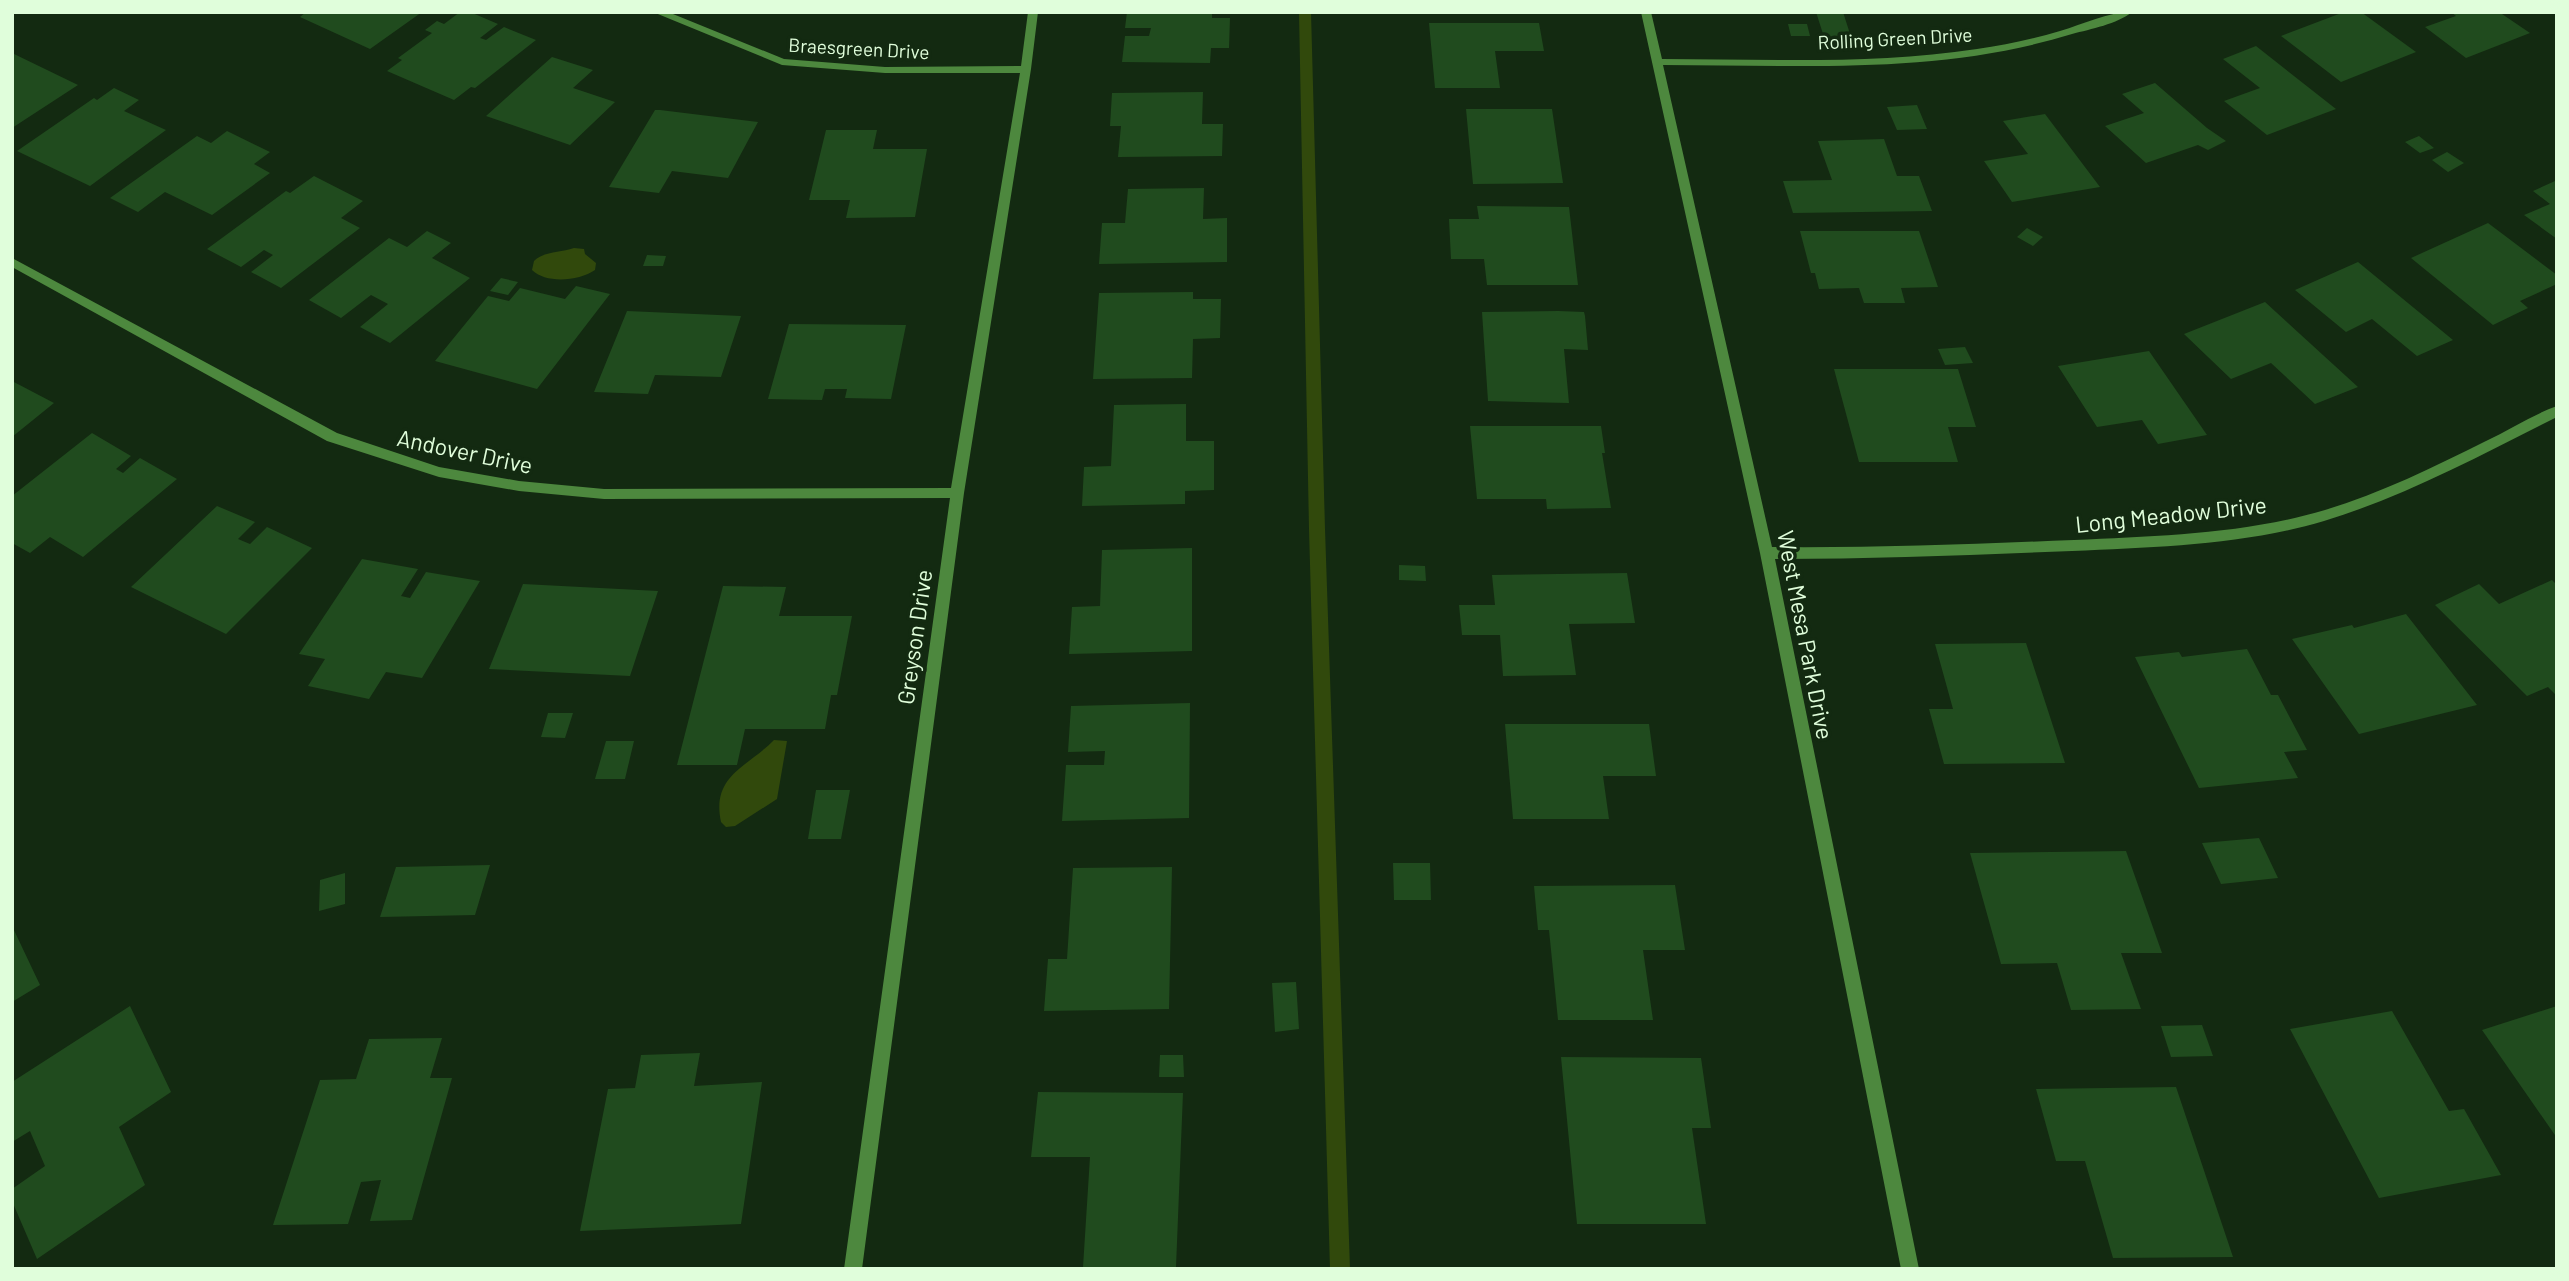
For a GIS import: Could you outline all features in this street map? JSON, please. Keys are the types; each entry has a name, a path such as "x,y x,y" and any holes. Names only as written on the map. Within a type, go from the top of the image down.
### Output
{"street":[{"name":"Braesgreen Drive","path":"658,12 782,62 885,70 1026,69"},
{"name":"Greyson Drive","path":"853,1269 957,493 1026,69 1032,12"},
{"name":"West Mesa Park Drive","path":"1646,12 1767,553 1910,1269"},
{"name":"Rolling Green Drive","path":"1659,62 1890,60 1957,55 2020,45 2127,12"},
{"name":"Andover Drive","path":"12,262 332,437 439,472 519,486 604,494 957,493"},
{"name":"Long Meadow Drive","path":"1767,553 1901,554 2147,542 2238,533 2323,515 2400,488 2557,411"}],"shaded area":[{"path":"574,248 584,249 585,254 596,263 595,270 572,279 554,279 532,270 534,261 538,258"},
{"path":"774,740 787,741 777,799 735,826 726,827 721,822 721,793 734,773"}],"building":[{"path":"306,12 422,12 370,49 300,17"},
{"path":"460,12 470,12 498,24 480,38 486,40 504,27 536,40 475,88 471,87 454,100 387,71 402,60 398,58 432,33 425,30 437,21 444,24"},
{"path":"1127,12 1212,12 1212,18 1230,18 1229,48 1211,48 1210,63 1122,62 1125,36 1149,36 1151,28 1125,28"},
{"path":"1816,12 1843,12 1851,37 1824,37"},
{"path":"2344,12 2361,12 2416,52 2341,82 2281,36"},
{"path":"2451,12 2499,12 2530,33 2466,58 2425,27 2456,16"},
{"path":"1429,23 1539,23 1544,51 1495,51 1500,88 1435,88"},
{"path":"1788,24 1807,24 1810,36 1791,36"},
{"path":"2256,46 2336,109 2267,135 2224,101 2260,88 2223,59"},
{"path":"12,53 78,85 12,128"},
{"path":"552,57 593,70 573,88 615,102 570,145 486,116"},
{"path":"2155,83 2226,141 2208,150 2198,145 2146,163 2105,126 2144,113 2122,94"},
{"path":"114,88 139,100 124,111 166,130 90,186 17,151 94,98 97,100"},
{"path":"1203,92 1202,124 1223,124 1222,156 1118,157 1121,126 1110,126 1112,93"},
{"path":"1917,105 1927,129 1897,130 1887,107"},
{"path":"1466,109 1552,109 1563,183 1473,184"},
{"path":"655,110 758,122 728,178 672,171 659,193 609,187"},
{"path":"2045,114 2100,187 2012,202 1984,161 2028,154 2003,121"},
{"path":"826,130 877,130 873,149 927,149 915,217 846,218 850,200 809,200"},
{"path":"227,131 270,152 254,164 270,173 212,215 165,192 138,212 110,198 197,136 211,143"},
{"path":"2419,136 2434,148 2420,153 2405,142"},
{"path":"1884,139 1897,176 1919,176 1932,211 1793,213 1783,181 1832,180 1818,141"},
{"path":"2447,152 2464,163 2448,172 2432,160"},
{"path":"314,176 363,201 341,218 360,228 281,288 251,272 273,255 264,250 241,267 207,249 286,191 290,193"},
{"path":"2555,181 2557,239 2524,215 2550,204 2533,191"},
{"path":"1204,188 1203,219 1227,218 1227,262 1099,264 1102,223 1125,223 1128,189"},
{"path":"1477,206 1569,207 1578,285 1487,285 1484,259 1451,259 1449,219 1479,219"},
{"path":"2488,223 2557,275 2557,284 2520,301 2528,308 2493,325 2411,258"},
{"path":"2027,228 2043,237 2033,246 2017,237"},
{"path":"427,231 451,243 432,258 470,278 390,343 360,327 388,304 371,295 341,318 309,300 389,238 407,247"},
{"path":"1800,231 1919,231 1938,287 1901,288 1905,303 1864,303 1859,288 1819,289 1815,273 1811,273"},
{"path":"647,255 666,256 663,266 643,266"},
{"path":"2358,262 2453,340 2417,356 2372,319 2346,332 2295,290"},
{"path":"501,278 518,282 508,295 490,291"},
{"path":"576,286 610,294 537,389 435,361 488,296 509,301 520,288 565,299"},
{"path":"1193,292 1193,299 1221,299 1220,338 1193,339 1192,378 1093,379 1099,293"},
{"path":"2265,302 2358,387 2315,404 2271,363 2231,379 2184,334"},
{"path":"627,311 741,316 721,377 655,375 648,394 594,392"},
{"path":"1482,312 1584,312 1585,316 1588,350 1564,349 1569,403 1488,401"},
{"path":"789,324 906,325 891,399 845,398 847,389 825,389 822,400 768,399"},
{"path":"1965,347 1973,363 1945,365 1938,349"},
{"path":"2149,351 2207,435 2158,444 2142,420 2097,427 2058,366"},
{"path":"1834,369 1958,369 1976,427 1948,427 1958,462 1859,462"},
{"path":"12,381 54,403 12,437"},
{"path":"1186,404 1186,441 1214,441 1214,490 1185,491 1185,504 1082,506 1084,467 1111,466 1114,405"},
{"path":"1470,426 1601,426 1605,453 1602,453 1611,508 1547,509 1546,499 1477,499"},
{"path":"92,433 131,456 116,469 123,473 140,458 177,479 83,557 50,537 30,553 12,543 12,496"},
{"path":"217,506 255,522 238,539 250,544 267,527 312,548 226,634 131,587"},
{"path":"1192,548 1192,651 1069,654 1072,607 1100,606 1102,550"},
{"path":"362,559 418,569 401,596 410,598 426,572 480,581 422,678 386,672 369,699 308,686 325,659 299,654"},
{"path":"1399,565 1425,566 1426,581 1399,580"},
{"path":"1627,573 1635,623 1569,624 1576,675 1503,676 1500,635 1462,635 1459,605 1495,605 1492,575"},
{"path":"2552,580 2557,585 2557,696 2548,687 2527,696 2435,605 2479,584 2499,604"},
{"path":"523,584 658,591 630,676 489,669"},
{"path":"723,586 786,587 779,616 852,616 837,695 831,695 825,729 745,729 737,765 677,765"},
{"path":"2406,614 2477,705 2359,734 2292,639 2352,625 2354,628"},
{"path":"2026,643 2065,763 1944,764 1929,709 1953,709 1935,644"},
{"path":"2247,649 2271,695 2278,695 2307,750 2284,752 2298,778 2199,788 2135,657 2179,652 2182,657"},
{"path":"1190,703 1189,818 1062,821 1066,765 1104,765 1105,751 1068,752 1071,706"},
{"path":"548,713 573,713 565,738 541,737"},
{"path":"1505,724 1649,724 1656,776 1603,776 1609,819 1513,819"},
{"path":"606,741 634,741 625,779 595,779"},
{"path":"816,790 850,790 841,839 808,839"},
{"path":"2259,838 2278,878 2221,884 2202,843"},
{"path":"2126,851 2162,953 2121,953 2141,1009 2071,1010 2057,963 2001,964 1970,853"},
{"path":"1393,863 1430,863 1431,900 1394,900"},
{"path":"490,865 475,915 380,917 396,867"},
{"path":"1172,867 1169,1009 1044,1011 1048,959 1067,959 1073,868"},
{"path":"345,873 345,904 319,911 320,880"},
{"path":"1675,885 1685,950 1643,950 1653,1020 1558,1020 1549,930 1538,930 1534,886"},
{"path":"12,926 40,985 12,1002"},
{"path":"1296,982 1299,1029 1275,1032 1272,983"},
{"path":"130,1006 171,1092 119,1127 145,1185 37,1259 12,1201 12,1189 45,1166 30,1131 12,1142 12,1082"},
{"path":"2557,1006 2557,1138 2482,1030"},
{"path":"2392,1011 2449,1111 2464,1109 2501,1175 2379,1198 2290,1029"},
{"path":"2202,1025 2213,1056 2171,1057 2161,1026"},
{"path":"442,1038 430,1078 452,1078 412,1220 370,1221 381,1180 361,1182 348,1224 273,1225 320,1080 356,1079 369,1039"},
{"path":"700,1053 694,1086 762,1082 741,1224 580,1231 608,1089 635,1088 641,1055"},
{"path":"1160,1055 1183,1055 1184,1077 1159,1077"},
{"path":"1561,1057 1701,1058 1711,1128 1692,1128 1706,1224 1577,1224"},
{"path":"2176,1087 2233,1257 2113,1258 2085,1161 2056,1161 2036,1089"},
{"path":"1038,1092 1183,1093 1176,1267 1083,1267 1090,1157 1031,1157"}],"waterway":[{"path":"1305,12 1317,529 1340,1269"}]}
